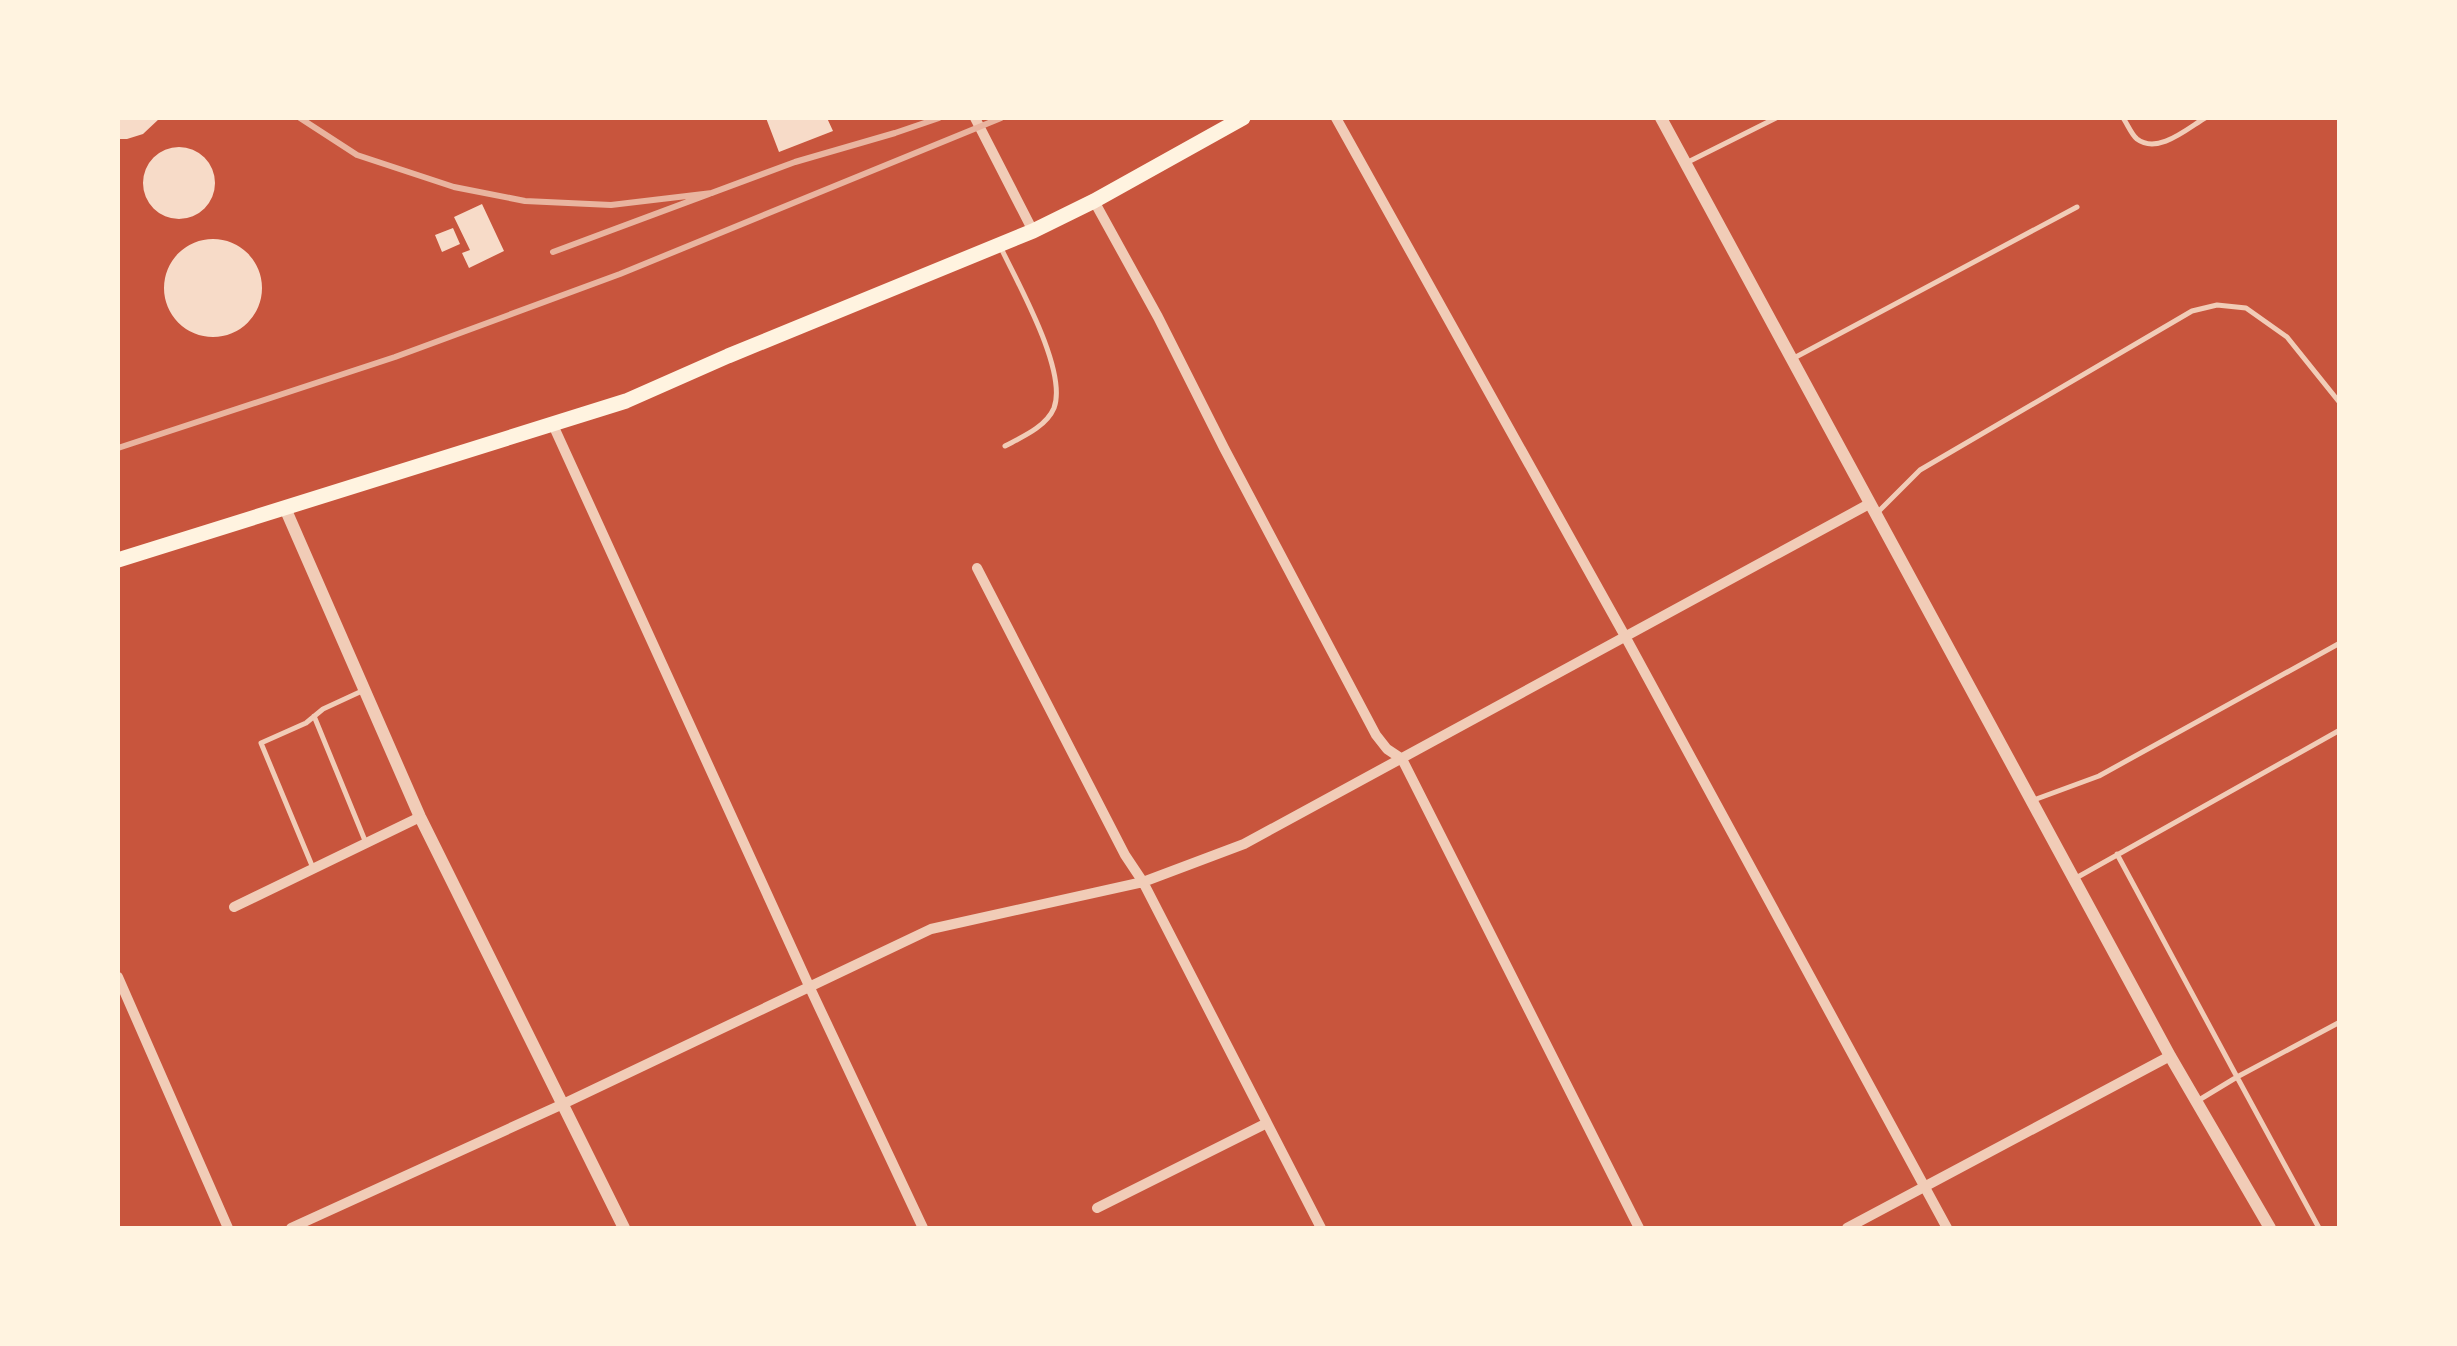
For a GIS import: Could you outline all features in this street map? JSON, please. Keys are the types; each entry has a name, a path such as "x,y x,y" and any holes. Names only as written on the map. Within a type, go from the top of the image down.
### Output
{"main road":[{"path":"118,560 626,401 1033,230 1094,201 1243,118"}],"street":[{"path":"975,118 1033,230"},
{"path":"1336,118 1626,638 1947,1228"},
{"path":"1661,118 2170,1056 2270,1228"},
{"path":"1094,201 1376,735 1402,759 1639,1228"},
{"path":"553,425 923,1228"},
{"path":"285,508 420,818 624,1228"},
{"path":"291,1228 931,930 1143,882 1244,844 1872,510"},
{"path":"976,568 1322,1228"},
{"path":"234,906 420,818"},
{"path":"118,977 228,1228"},
{"path":"1848,1228 2170,1056"},
{"path":"1097,1208 1267,1123"}],"lane":[{"path":"1686,163 1776,118"},
{"path":"2123,118 2138,139 2154,144 2165,142 2205,118"},
{"path":"1791,360 2077,207"},
{"path":"999,244 1046,345 1056,387 1054,408 1043,424 1005,446"},
{"path":"1872,510 1920,470 2192,310 2217,304 2246,308 2287,337 2340,403"},
{"path":"2031,801 2099,776 2340,643"},
{"path":"313,869 261,743 364,690"},
{"path":"314,716 366,844"},
{"path":"2074,880 2340,730"},
{"path":"2117,854 2320,1228"},
{"path":"2196,1102 2340,1022"}],"building":[{"path":"118,118 160,118 143,134 118,139"},
{"path":"766,118 827,118 833,131 779,152"},
{"path":"179,147 193,149 205,157 213,169 213,197 205,209 193,217 179,219 165,217 153,209 145,197 143,183 145,169 153,157 165,149"},
{"path":"482,204 504,251 469,268 462,253 470,250 454,217"},
{"path":"453,228 460,244 442,252 435,235"},
{"path":"213,239 232,242 248,253 259,269 259,307 248,323 232,334 213,337 194,334 178,323 167,307 164,288 167,269 178,253 194,242"}],"railway":[{"path":"300,118 357,155 454,187 525,201 611,205 712,193"},
{"path":"553,252 795,162 939,118"},
{"path":"118,448 395,357 620,274 1001,118"}]}
